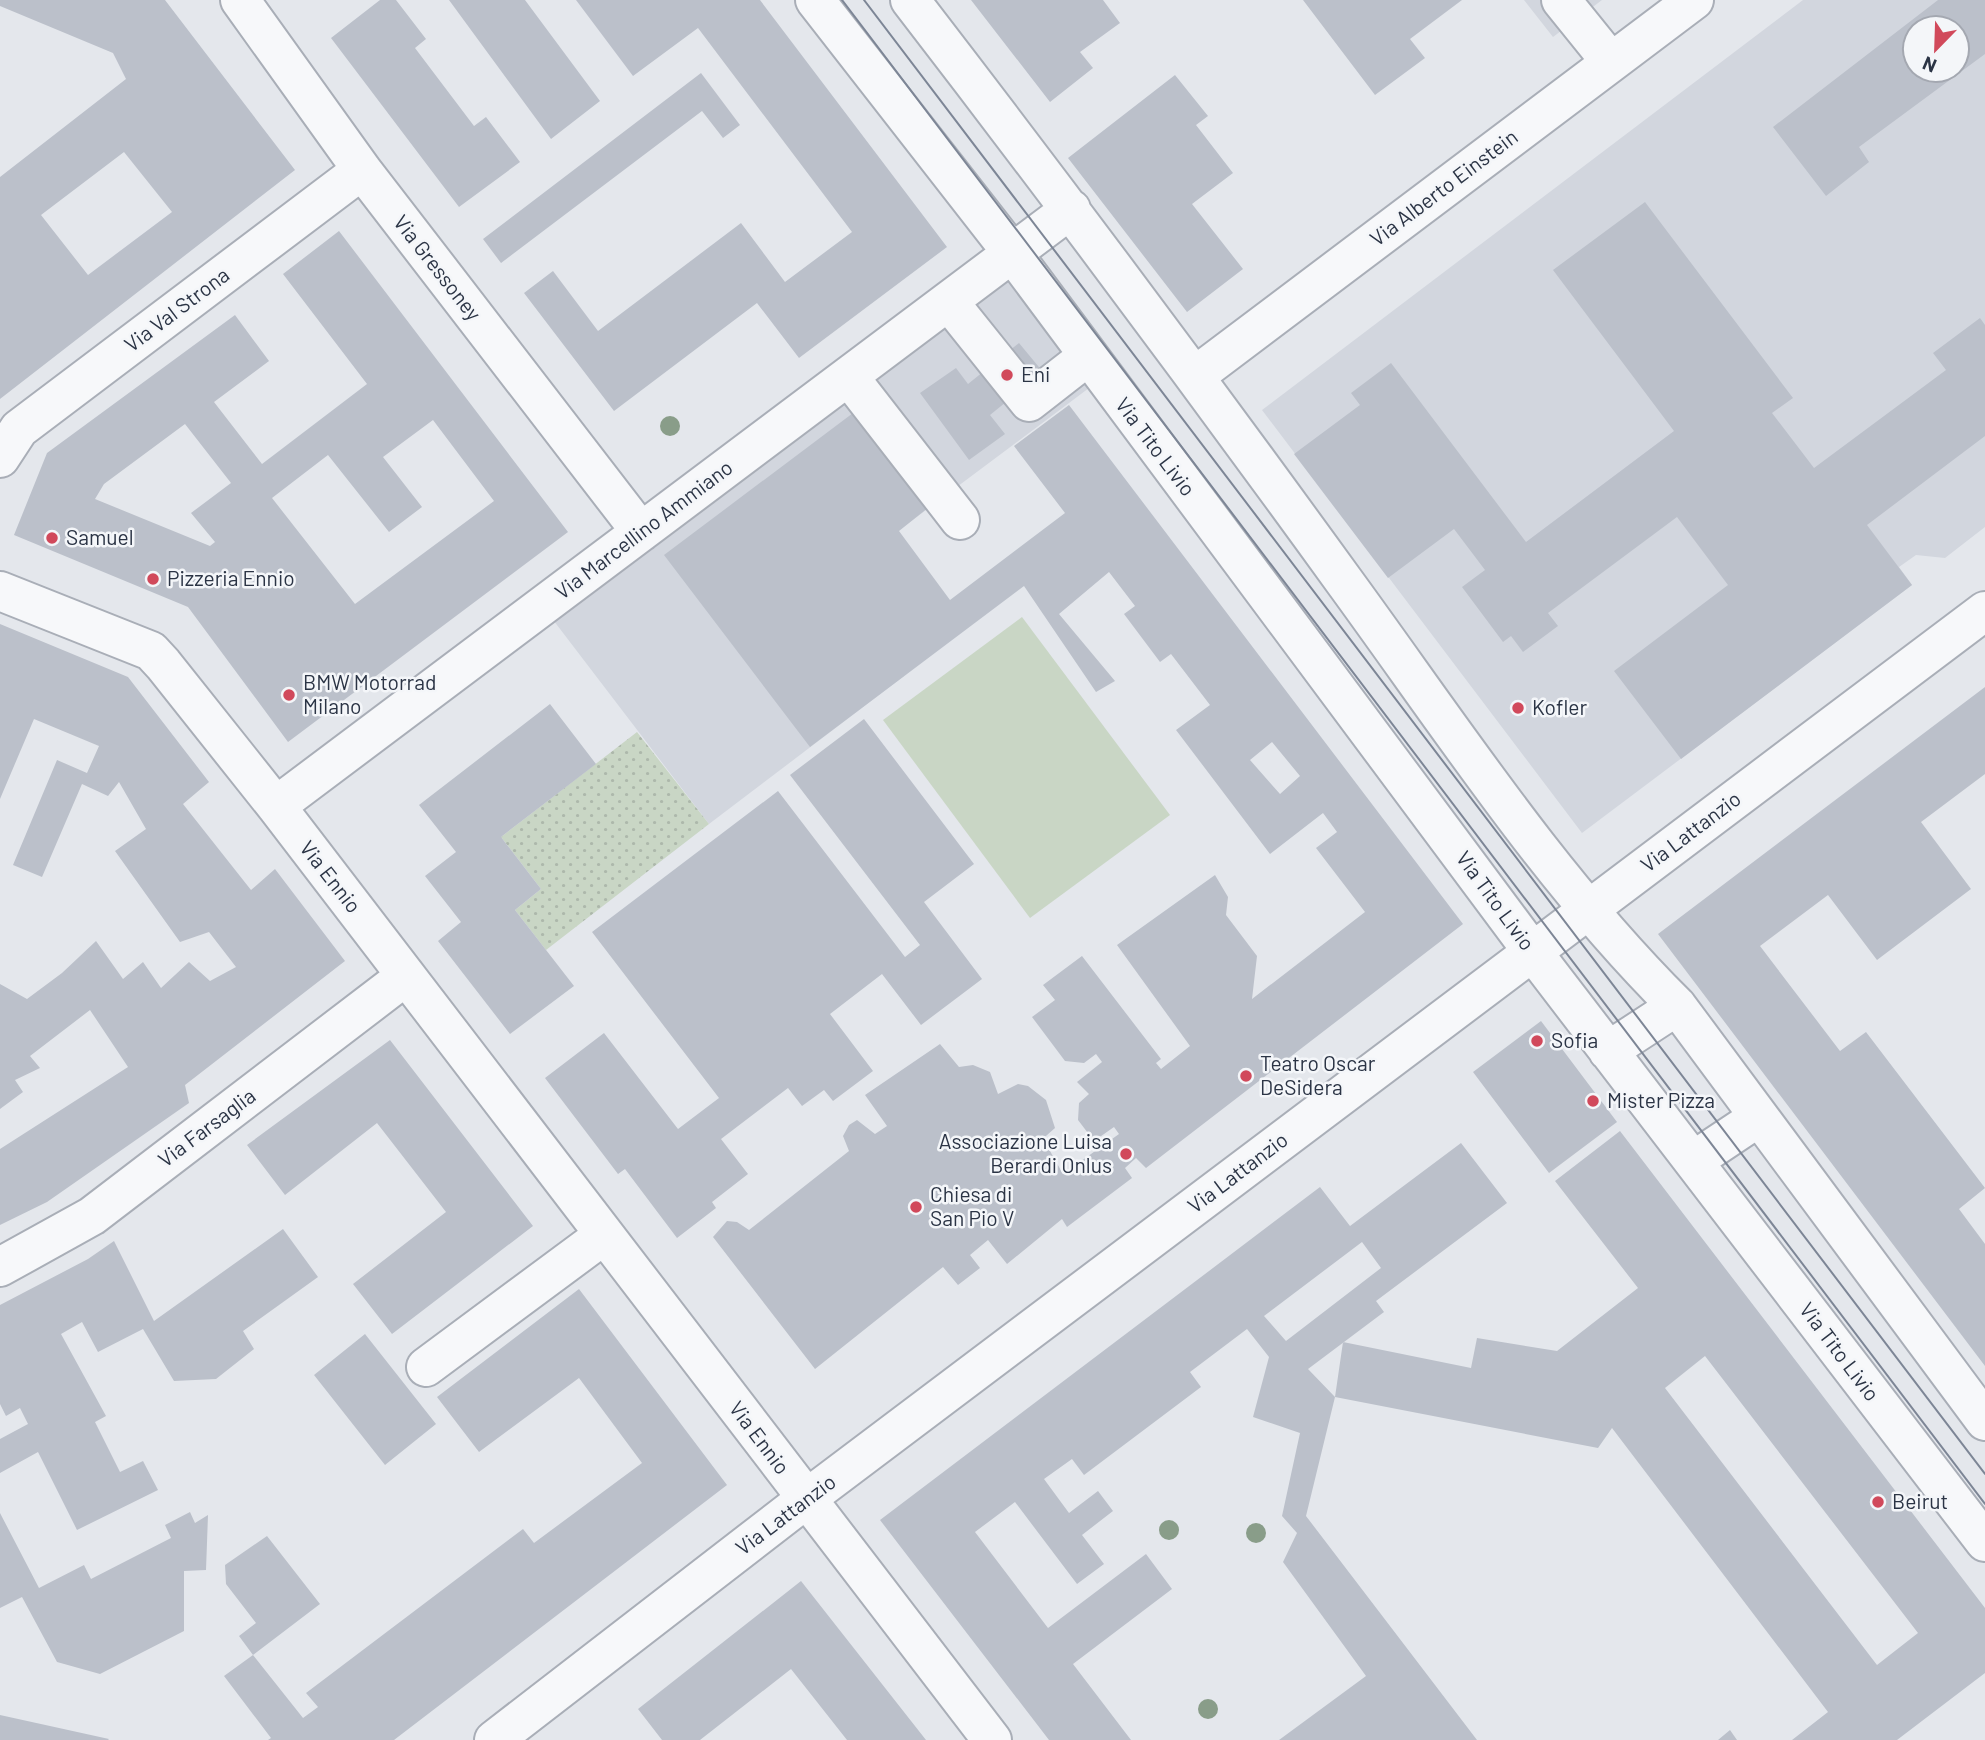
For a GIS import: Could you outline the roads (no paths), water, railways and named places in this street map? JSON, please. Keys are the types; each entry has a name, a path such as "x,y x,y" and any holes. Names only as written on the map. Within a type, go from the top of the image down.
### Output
{"street":[{"name":"Via Gressoney","path":"240,0 362,170 640,532"},
{"name":"Via Tito Livio","path":"815,0 1013,254 1532,951 1985,1542"},
{"path":"910,0 1195,376 1554,870 1620,950 1677,1006 1985,1421"},
{"path":"1561,0 1611,62"},
{"name":"Via Alberto Einstein","path":"1195,376 1694,0"},
{"name":"Via Val Strona","path":"0,458 19,429 362,170"},
{"path":"1013,254 1071,209"},
{"name":"Via Marcellino Ammiano","path":"276,806 1013,254"},
{"path":"949,302 1029,402 1088,356"},
{"path":"849,377 960,520"},
{"name":"Via Ennio","path":"0,591 151,652 276,806 992,1740"},
{"name":"Via Lattanzio","path":"494,1740 806,1499 1985,611"},
{"name":"Via Farsaglia","path":"0,1267 92,1216 406,976"},
{"path":"1608,1051 1677,1006"},
{"path":"1693,1161 1759,1117"},
{"path":"426,1367 604,1235"}],"tram line":[{"path":"842,0 1985,1504"},
{"path":"864,0 1985,1474"}],"place":[{"name":"Eni","path":"1007,375"},
{"name":"Samuel","path":"52,538"},
{"name":"Pizzeria Ennio","path":"153,579"},
{"name":"BMW Motorrad Milano","path":"289,695"},
{"name":"Kofler","path":"1518,708"},
{"name":"Sofia","path":"1537,1041"},
{"name":"Teatro Oscar DeSidera","path":"1246,1076"},
{"name":"Mister Pizza","path":"1593,1101"},
{"name":"Associazione Luisa Berardi Onlus","path":"1126,1154"},
{"name":"Chiesa di San Pio V","path":"916,1207"},
{"name":"Beirut","path":"1878,1502"}]}
